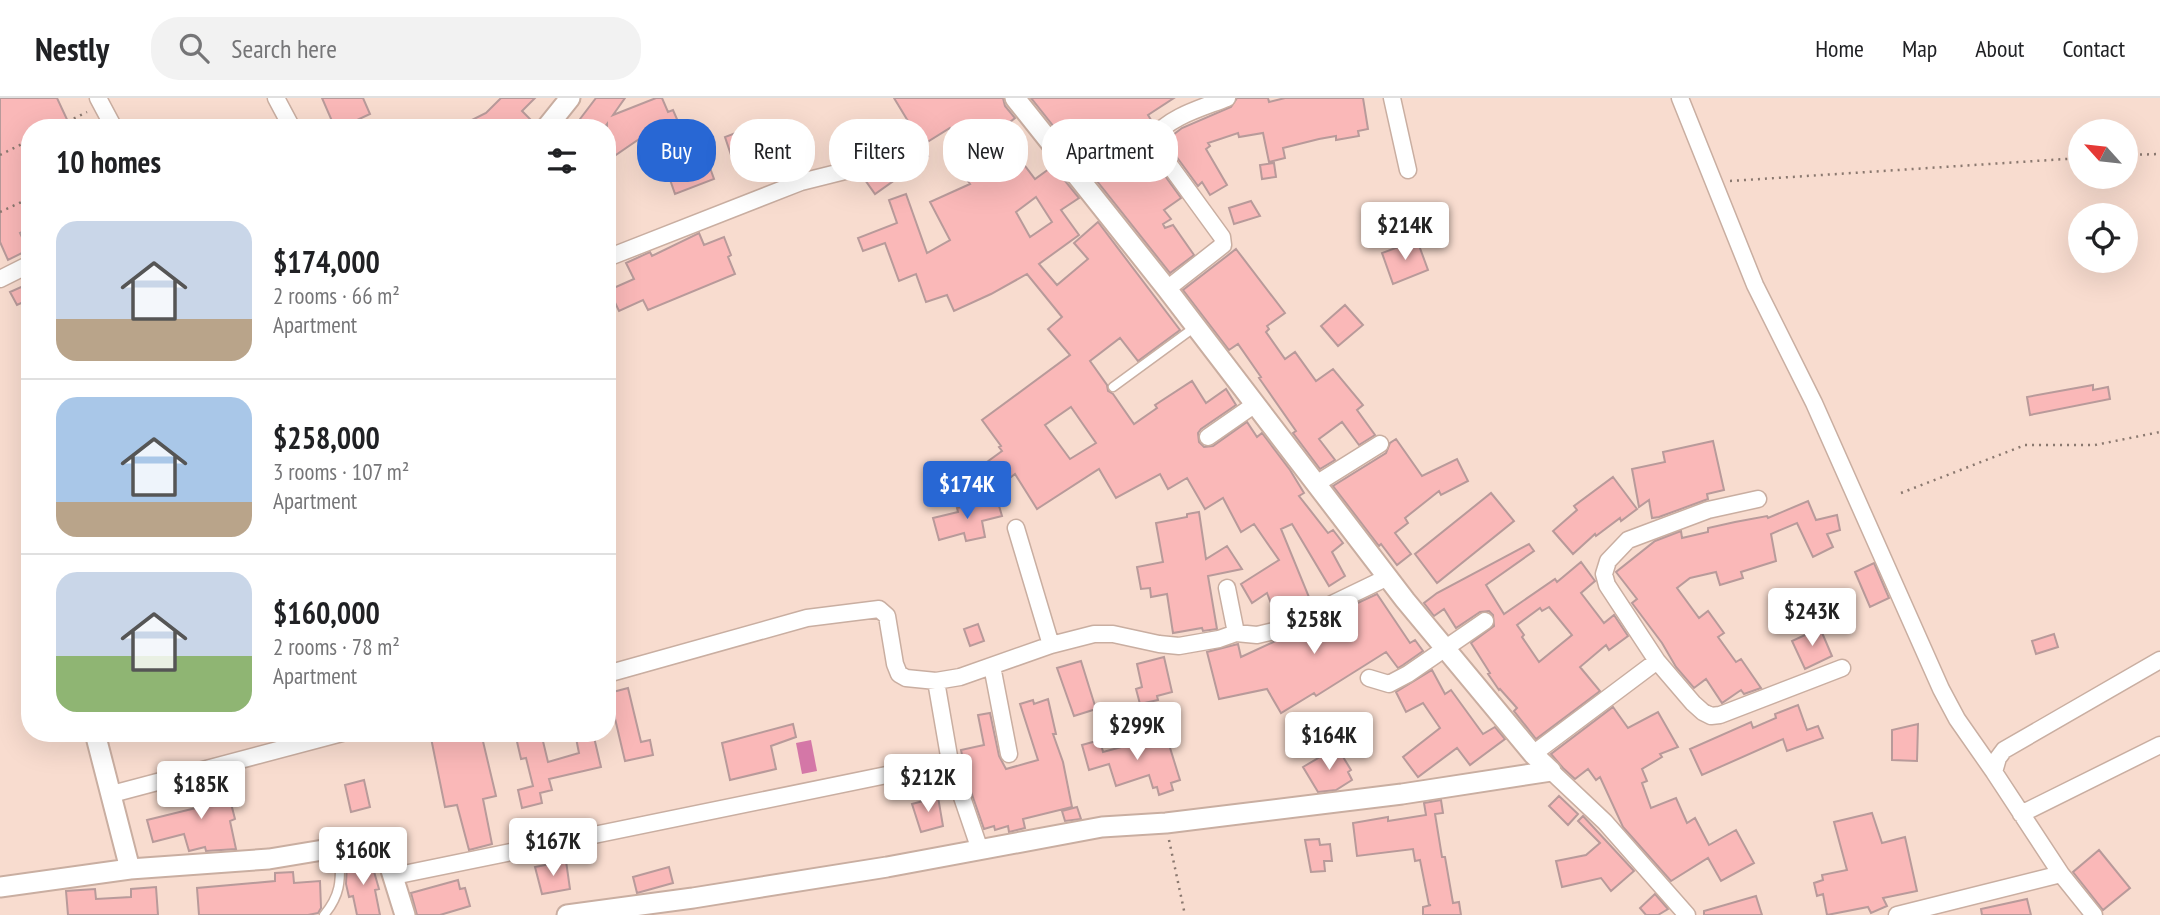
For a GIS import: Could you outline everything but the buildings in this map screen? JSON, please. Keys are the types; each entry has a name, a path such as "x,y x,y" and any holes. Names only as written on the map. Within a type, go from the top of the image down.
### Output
{"street":[{"path":"276,98 287,119"},
{"path":"553,119 570,98"},
{"path":"1015,98 1167,289 1445,649 1533,754 1605,822 1687,915"},
{"path":"1167,289 1223,245 1222,237 1155,145 1153,138 1160,130 1186,114 1227,98"},
{"path":"1392,98 1408,170"},
{"path":"1680,98 1755,285 1814,403 1956,719 2062,874 2094,915"},
{"path":"100,102 109,119"},
{"path":"616,254 801,182 829,175"},
{"path":"0,279 21,268"},
{"path":"1208,437 1254,405"},
{"path":"1316,484 1380,444"},
{"path":"1758,499 1708,510 1628,540 1608,561 1604,574 1607,585 1657,661 1693,703 1711,716 1720,715 1842,668"},
{"path":"1016,528 1051,645"},
{"path":"616,671 807,618 879,609 887,616 899,674 906,678 936,681 960,677 1051,645 1094,634 1113,634 1179,646 1219,639 1236,632 1257,635 1278,630 1388,578"},
{"path":"1227,588 1236,632"},
{"path":"1369,678 1388,684 1485,621"},
{"path":"1994,772 1998,758 2004,750 2160,660"},
{"path":"1533,754 1657,661"},
{"path":"992,666 1009,754"},
{"path":"936,681 950,762 980,850"},
{"path":"98,742 130,869"},
{"path":"112,794 308,742"},
{"path":"2021,814 2160,745"},
{"path":"394,876 950,762"},
{"path":"567,915 693,898 1102,827 1402,794 1551,771"},
{"path":"0,887 130,869 269,859 340,848 368,847 380,851 390,867 405,915"},
{"path":"1897,915 2062,874"}],"lane":[{"path":"1113,387 1195,327"},
{"path":"324,915 335,903 340,883 340,848"}],"path":[{"path":"71,119 100,102"},
{"path":"0,155 21,144"},
{"path":"2138,155 2160,154"},
{"path":"1713,182 2068,159"},
{"path":"0,212 21,202"},
{"path":"1901,493 2025,445 2095,445 2160,432"},
{"path":"1166,822 1185,915"}],"shaded area":[{"path":"811,740 817,771 802,774 796,743"}]}
